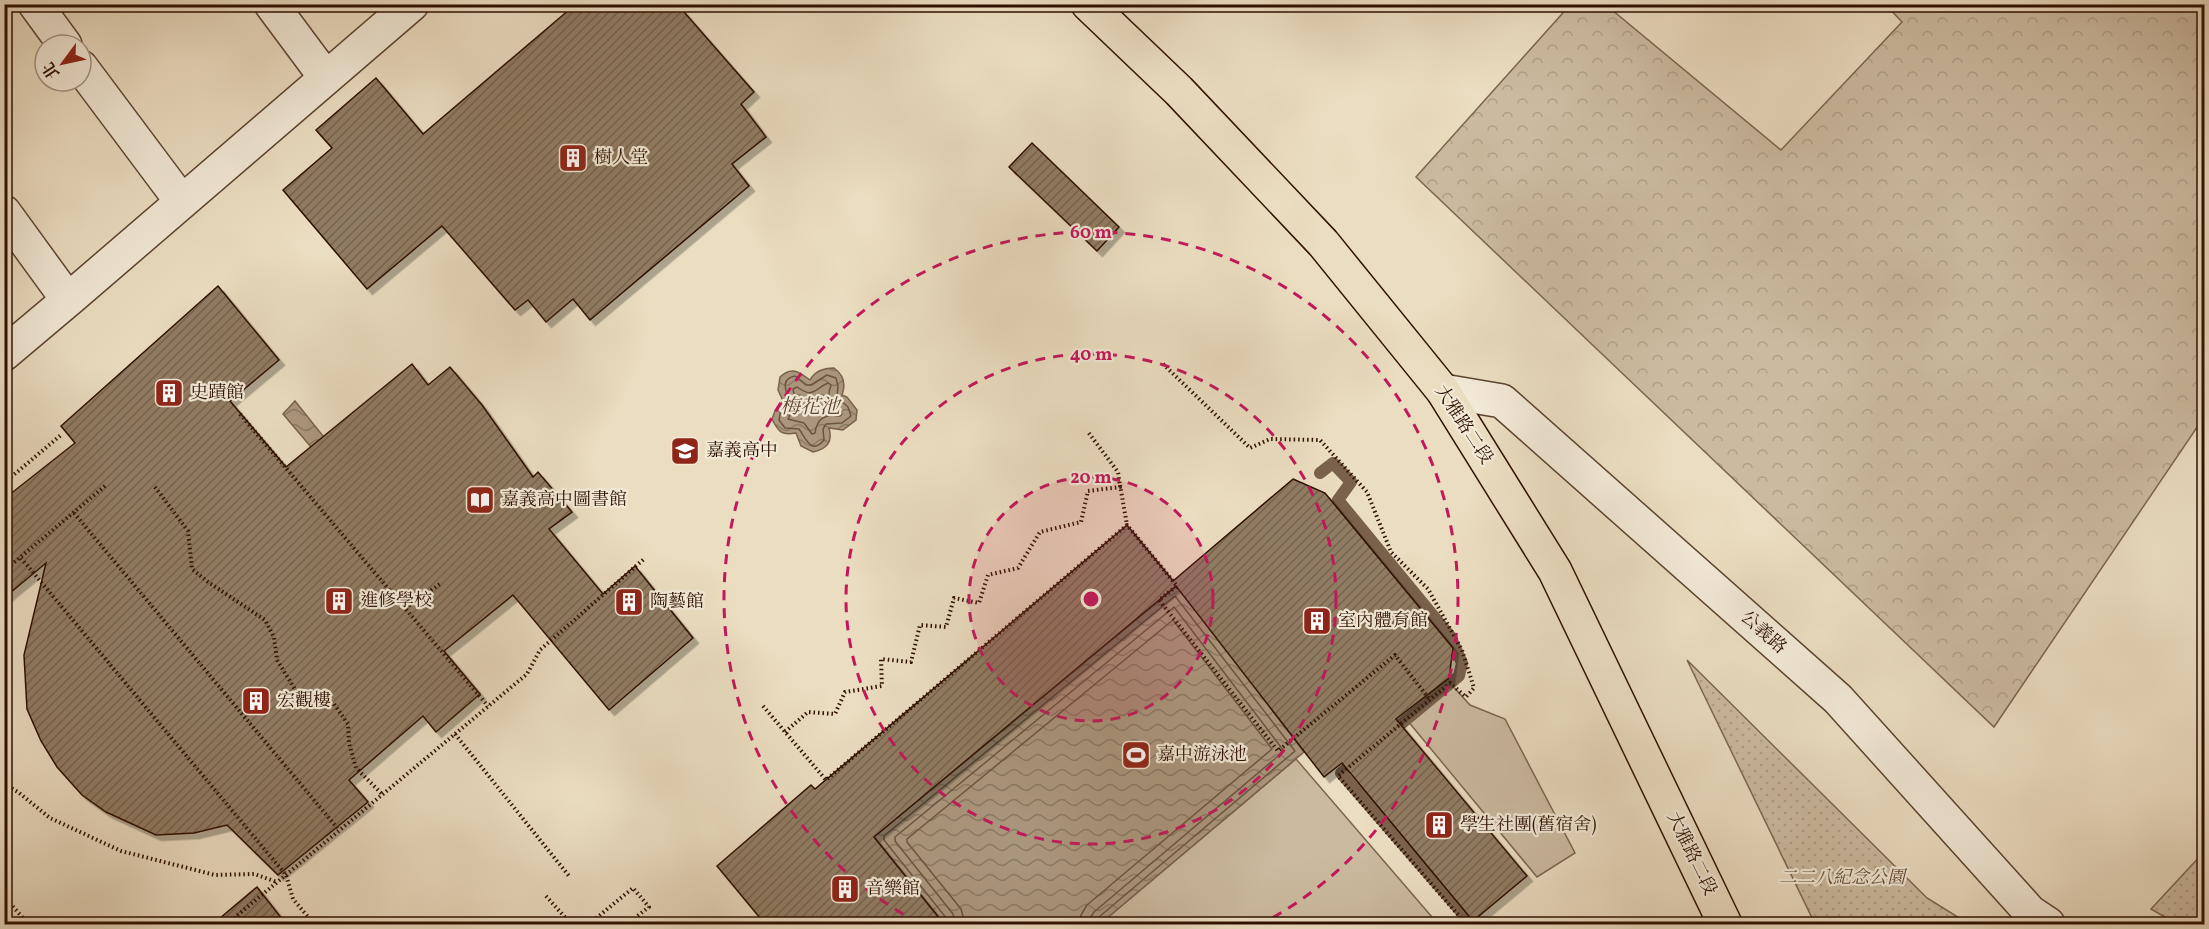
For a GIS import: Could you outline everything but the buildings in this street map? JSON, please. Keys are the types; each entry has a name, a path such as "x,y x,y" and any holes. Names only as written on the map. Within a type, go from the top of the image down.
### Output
{"main road":[{"name":"大雅路二段","path":"1088,4 1179,92 1323,243 1443,391 1556,571 1725,924"}],"street":[{"path":"34,4 56,33"},
{"path":"271,4 326,78"},
{"path":"4,354 412,4"},
{"path":"93,83 182,202"},
{"path":"4,212 68,300"},
{"name":"公義路","path":"1443,391 1502,401 1838,699 2030,912 2048,924"}],"path":[{"path":"1163,364 1250,448 1270,439 1320,440 1367,492 1391,552 1428,589 1462,650 1473,688 1466,697 1449,683 1338,776 1466,924"},
{"path":"240,414 488,706"},
{"path":"1088,432 1118,472 1127,525 1177,586 1159,600 1278,751 1395,655 1430,700"},
{"path":"4,483 60,435"},
{"path":"4,571 105,486"},
{"path":"785,732 808,712 835,714 844,692 882,686 881,659 911,662 920,626 946,627 954,598 979,603 988,575 1018,568 1040,531 1080,522 1089,491 1120,486"},
{"path":"155,487 188,531 192,569 265,620 274,637 277,660 296,691 334,704 348,724 349,742 356,768 382,794"},
{"path":"74,513 339,830"},
{"path":"763,706 826,780 1127,525"},
{"path":"21,558 286,874 293,898 314,924"},
{"path":"227,924 527,674 540,650 644,559"},
{"path":"405,608 440,585"},
{"path":"454,734 569,876"},
{"path":"4,784 18,792 50,818 121,851 214,875 254,874 277,882"},
{"path":"589,924 633,888 649,907 636,917"},
{"path":"4,896 28,924"},
{"path":"546,896 572,924"}],"green space":[{"path":"1570,5 1606,5 1781,150 1902,22 1886,5 2204,5 2204,417 1994,727 1416,177"},
{"name":"二二八紀念公園","path":"1687,660 1927,898 1969,924 1815,924"},
{"path":"1450,683 1470,705 1505,719 1575,853 1537,877 1407,720"},
{"path":"1296,759 1438,924 1100,924"},
{"path":"2204,852 2204,924 2177,924 2151,909"}],"water":[{"name":"梅花池","path":"834,368 843,380 842,395 847,397 857,410 856,420 843,430 829,428 828,444 813,452 801,446 796,433 781,432 772,419 783,401 778,390 780,377 792,371 810,380 820,371"},
{"path":"295,401 335,451 322,460 283,414"},
{"name":"嘉中游泳池","path":"1177,586 1304,752 1100,924 944,924 874,837"}],"waterway":[{"path":"1320,473 1333,463 1351,482 1338,500 1450,636 1462,663 1459,676 1389,734"},
{"path":"1359,758 1341,773 1472,924"}],"place":[{"name":"樹人堂","path":"573,158"},
{"name":"史蹟館","path":"169,393"},
{"name":"嘉義高中","path":"685,451"},
{"name":"嘉義高中圖書館","path":"480,500"},
{"name":"進修學校","path":"339,601"},
{"name":"陶藝館","path":"629,602"},
{"name":"室內體育館","path":"1317,621"},
{"name":"宏觀樓","path":"256,701"},
{"name":"嘉中游泳池","path":"1136,755"},
{"name":"學生社團(舊宿舍)","path":"1439,825"},
{"name":"音樂館","path":"845,889"}]}
